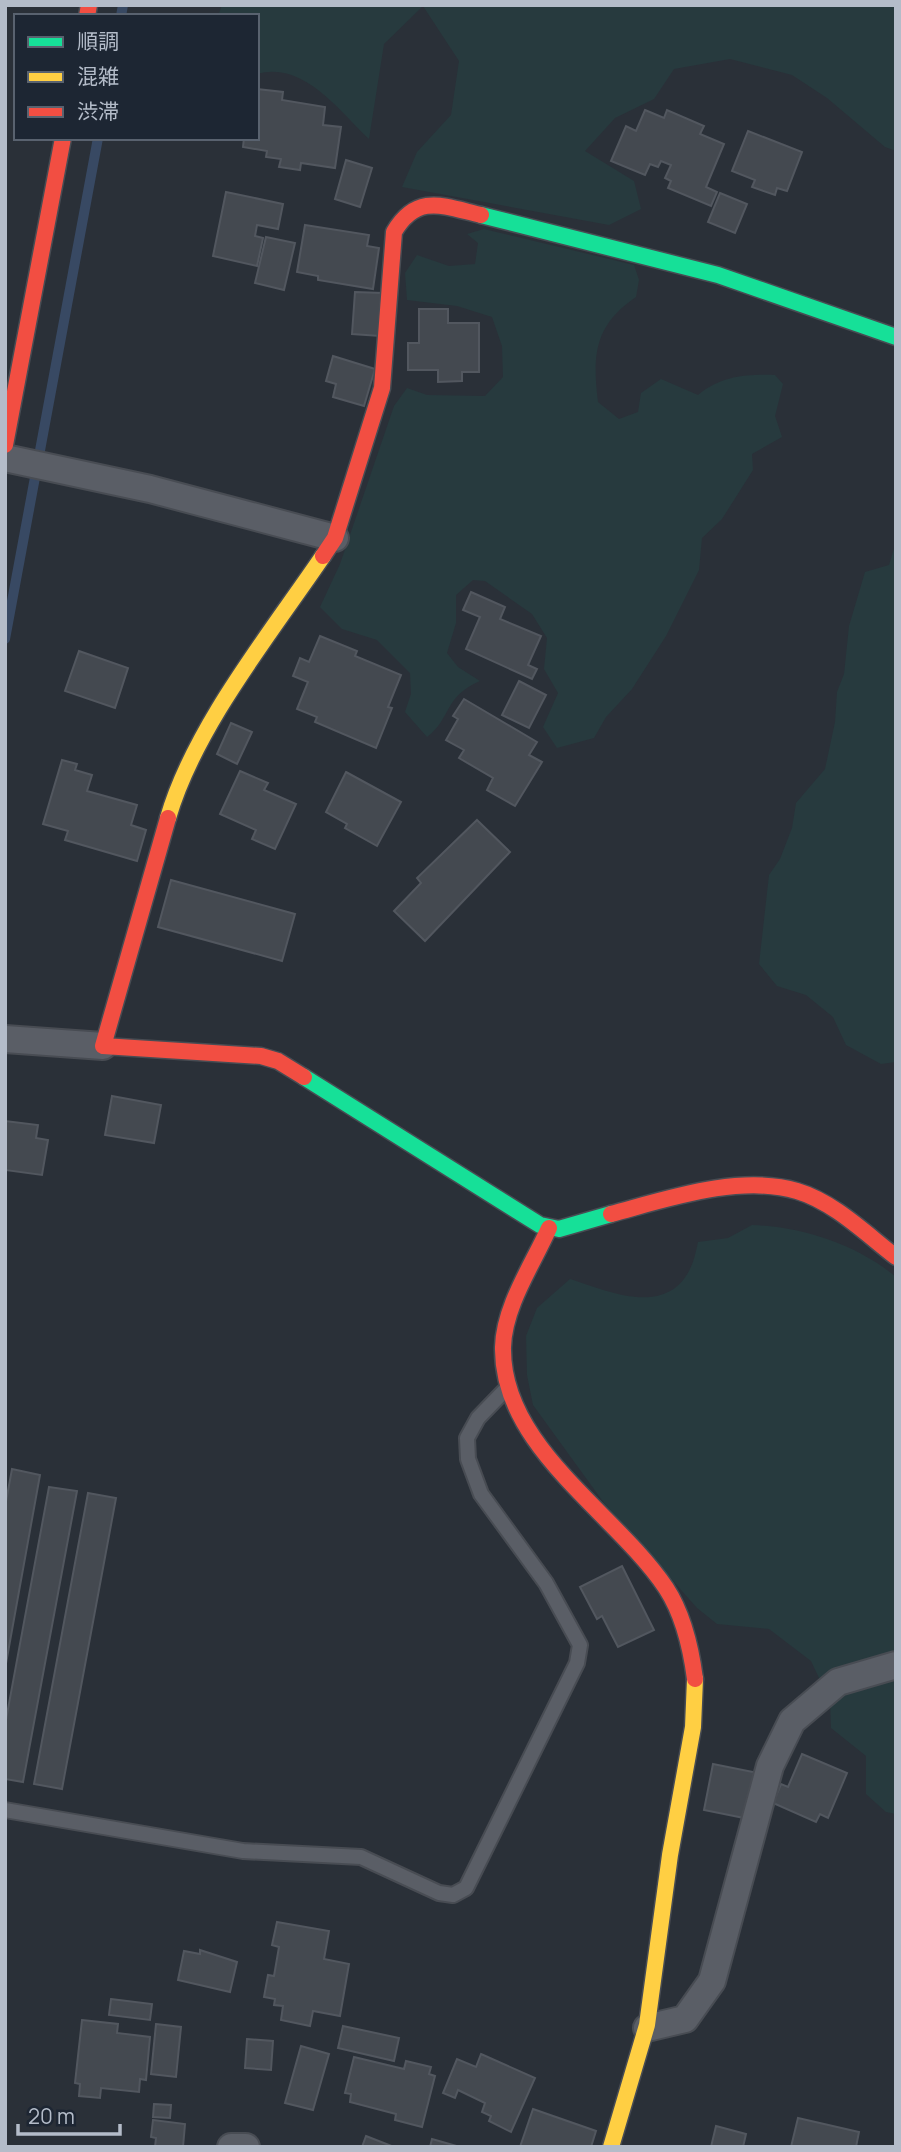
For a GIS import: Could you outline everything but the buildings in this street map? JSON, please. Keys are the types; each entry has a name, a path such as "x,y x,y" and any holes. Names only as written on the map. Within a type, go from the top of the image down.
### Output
{"street":[{"path":"5,445 63,140"},
{"path":"103,1046 179,779 236,684 335,538 382,388 394,232 404,212 421,204 460,210 718,275 896,337"},
{"path":"5,458 274,519 335,538"},
{"path":"5,1040 261,1056 278,1061 540,1225 559,1229 675,1197 758,1186 797,1191 834,1212 896,1257"},
{"path":"549,1227 514,1304 502,1347 507,1388 550,1459 644,1559 668,1590 693,1666 694,1704 688,1752 647,2028 611,2147"},
{"path":"647,2028 685,2019 712,1981 770,1766 792,1721 838,1682 896,1665"},
{"path":"231,2147 246,2147"}],"lane":[{"path":"5,1810 243,1851 354,1856 439,1893 453,1895 466,1888 578,1663 580,1645 546,1583 481,1494 468,1458 467,1438 478,1418 507,1388"}],"green space":[{"path":"222,5 896,5 896,151 885,147 827,98 792,75 730,59 674,69 654,99 615,118 585,151 634,181 641,209 609,225 402,187 417,152 451,115 459,61 423,6 384,44 369,139 332,102 305,81 274,72 259,74 259,14 219,14"},
{"path":"484,229 634,265 639,280 636,297 612,318 599,342 597,355 598,402 619,419 638,412 641,393 661,379 698,395 725,380 744,376 775,375 783,384 775,416 782,437 752,454 753,470 722,519 702,538 699,570 666,636 632,689 606,717 594,738 557,748 543,727 558,693 544,669 547,638 532,614 485,581 473,580 456,595 456,623 447,653 458,667 480,681 460,694 427,737 405,712 411,694 410,673 377,640 342,629 320,607 340,564 394,406 407,388 427,395 485,396 503,377 502,346 492,317 457,306 407,300 405,273 417,255 449,266 475,264 478,243 467,234"},
{"path":"896,542 896,1062 881,1064 846,1045 833,1017 806,995 777,986 759,964 769,875 780,859 792,828 796,803 825,769 835,722 837,692 844,674 849,626 865,572 889,565"},
{"path":"752,1225 790,1229 828,1239 864,1255 896,1277 896,1814 886,1812 866,1794 866,1756 831,1728 830,1701 811,1661 769,1629 717,1624 697,1608 604,1503 533,1405 527,1375 526,1336 537,1308 570,1279 635,1297 652,1297 666,1293 680,1284 690,1269 698,1242 728,1238"}],"waterway":[{"path":"121,14 123,5"},
{"path":"5,639 98,140"}],"traffic: fast":[{"path":"481,215 718,275 896,337"},
{"path":"304,1077 540,1225 559,1229 611,1214"}],"traffic: slow":[{"path":"168,818 180,784 214,716 323,556"},
{"path":"611,2147 647,2025 670,1855 693,1727 695,1679"}],"traffic: jam":[{"path":"87,14 89,5"},
{"path":"5,445 63,140"},
{"path":"323,556 335,538 382,388 394,232 403,220 422,207 443,206 481,215"},
{"path":"168,818 103,1046 261,1056 278,1061 304,1077"},
{"path":"611,1214 703,1190 751,1185 775,1186 797,1191 824,1203 896,1257"},
{"path":"549,1228 508,1316 503,1347 507,1383 520,1416 540,1447 619,1532 666,1588 685,1632 695,1679"}]}
